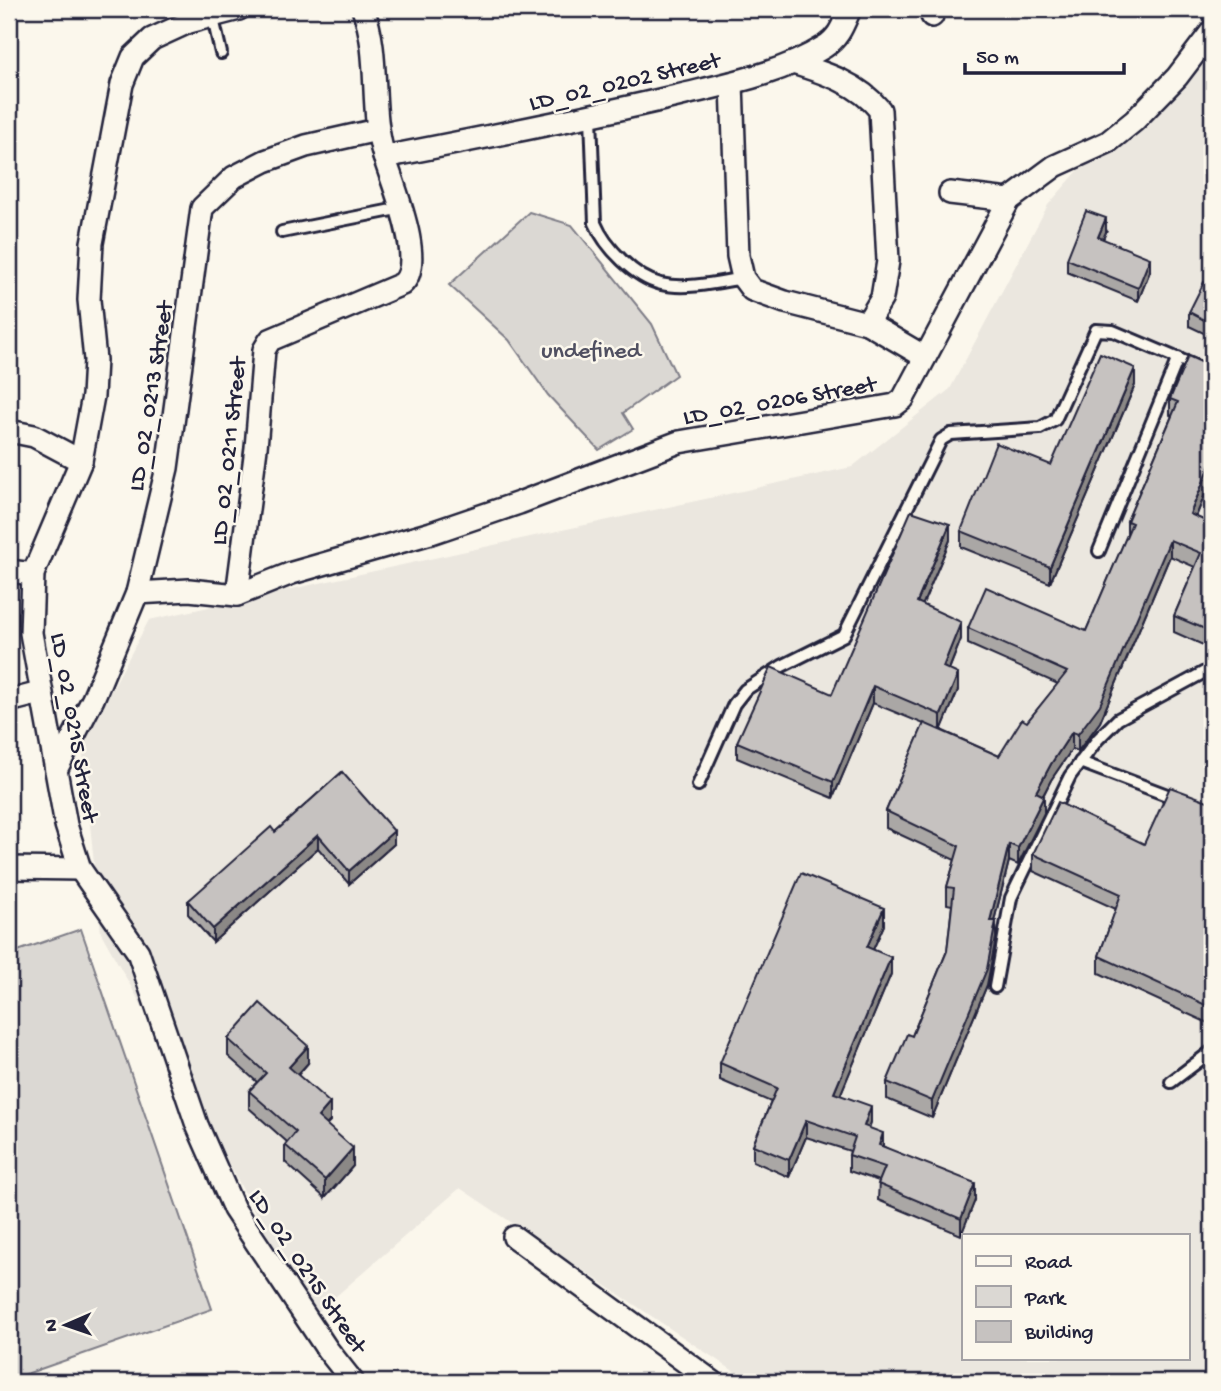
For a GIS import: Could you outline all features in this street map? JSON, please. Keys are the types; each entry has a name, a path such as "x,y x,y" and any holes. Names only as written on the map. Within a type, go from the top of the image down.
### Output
{"street":[{"path":"363,9 375,64 377,130 402,208"},
{"name":"LD_02_0202 Street","path":"384,157 591,117 732,83 793,63 824,47 839,36 850,9"},
{"name":"LD_02_0215 Street","path":"226,11 152,39 133,57 122,84 92,243 89,300 95,360 93,396 80,461 33,574 31,633 66,825 80,869 138,952 197,1125 234,1209 320,1339 354,1382"},
{"name":"LD_02_0206 Street","path":"237,595 292,573 431,533 667,446 895,405 903,399 1009,200 1055,166 1108,142 1134,121 1177,77 1212,31"},
{"path":"793,63 832,75 870,97 880,110 888,261 882,298 867,323"},
{"path":"732,83 738,256 743,278 752,290 785,302 867,323 925,357"},
{"name":"LD_02_0213 Street","path":"56,770 93,699 137,593 167,468 202,208 234,177 265,161 306,146 377,130"},
{"path":"950,193 1009,200"},
{"name":"LD_02_0211 Street","path":"237,595 256,448 264,350 270,340 396,287 408,279 411,268 402,208"},
{"path":"9,431 34,436 80,461"},
{"path":"9,571 33,574"},
{"path":"137,593 189,590 237,595"},
{"path":"9,701 40,693"},
{"path":"9,869 80,869"},
{"path":"514,1237 713,1382"}],"lane":[{"path":"221,53 226,11"},
{"path":"591,117 594,223 601,239 620,260 658,284 743,278"},
{"path":"282,232 402,208"},
{"path":"698,785 734,704 745,690 844,635 941,440 951,434 1040,428 1055,420 1096,330 1112,331 1212,373"},
{"path":"1099,551 1178,358"},
{"path":"995,986 1011,898 1070,776 1118,719 1212,668"},
{"path":"1080,762 1198,806"},
{"path":"1171,1082 1212,1051"}],"shaded area":[{"path":"1212,18 1212,1382 750,1382 460,1188 311,1318 207,1122 101,933 82,745 149,620 852,467 950,389 1048,205"}],"green space":[{"name":"undefined","path":"529,212 572,225 652,324 676,375 623,413 633,429 599,450 548,395 509,340 449,285"},
{"path":"81,929 212,1309 9,1380 9,954"}],"building":[{"path":"1086,211 1106,218 1098,237 1150,258 1138,288 1067,259"},
{"path":"1204,282 1212,285 1212,324 1189,312"},
{"path":"1100,353 1135,368 1050,567 961,531 996,443 1051,465"},
{"path":"1188,356 1212,367 1212,461 1190,514 1212,524 1212,632 1174,616 1201,553 1170,540 1100,705 1078,734 1072,732 1051,764 1036,792 1044,796 1018,848 1009,844 990,921 996,921 987,969 932,1101 887,1082 907,1034 912,1036 947,951 954,888 947,887 959,846 886,811 924,723 999,756 1022,719 1027,722 1067,672 968,628 986,587 1086,631 1132,523 1127,521 1178,402 1170,399"},
{"path":"911,511 950,524 917,602 961,622 943,667 958,674 941,715 873,686 833,782 737,742 771,667 832,694"},
{"path":"342,772 394,831 349,871 318,835 213,929 188,901 271,827 275,832"},
{"path":"1170,787 1212,801 1212,1008 1099,956 1121,894 1033,854 1058,802 1144,844"},
{"path":"801,873 884,908 867,947 891,957 834,1093 871,1106 864,1126 883,1133 879,1145 975,1183 961,1219 878,1184 885,1167 849,1155 855,1137 806,1120 789,1160 753,1145 777,1088 720,1063"},
{"path":"260,1003 308,1046 289,1067 330,1103 318,1117 353,1148 325,1180 285,1145 296,1132 249,1091 266,1073 228,1039"}]}
